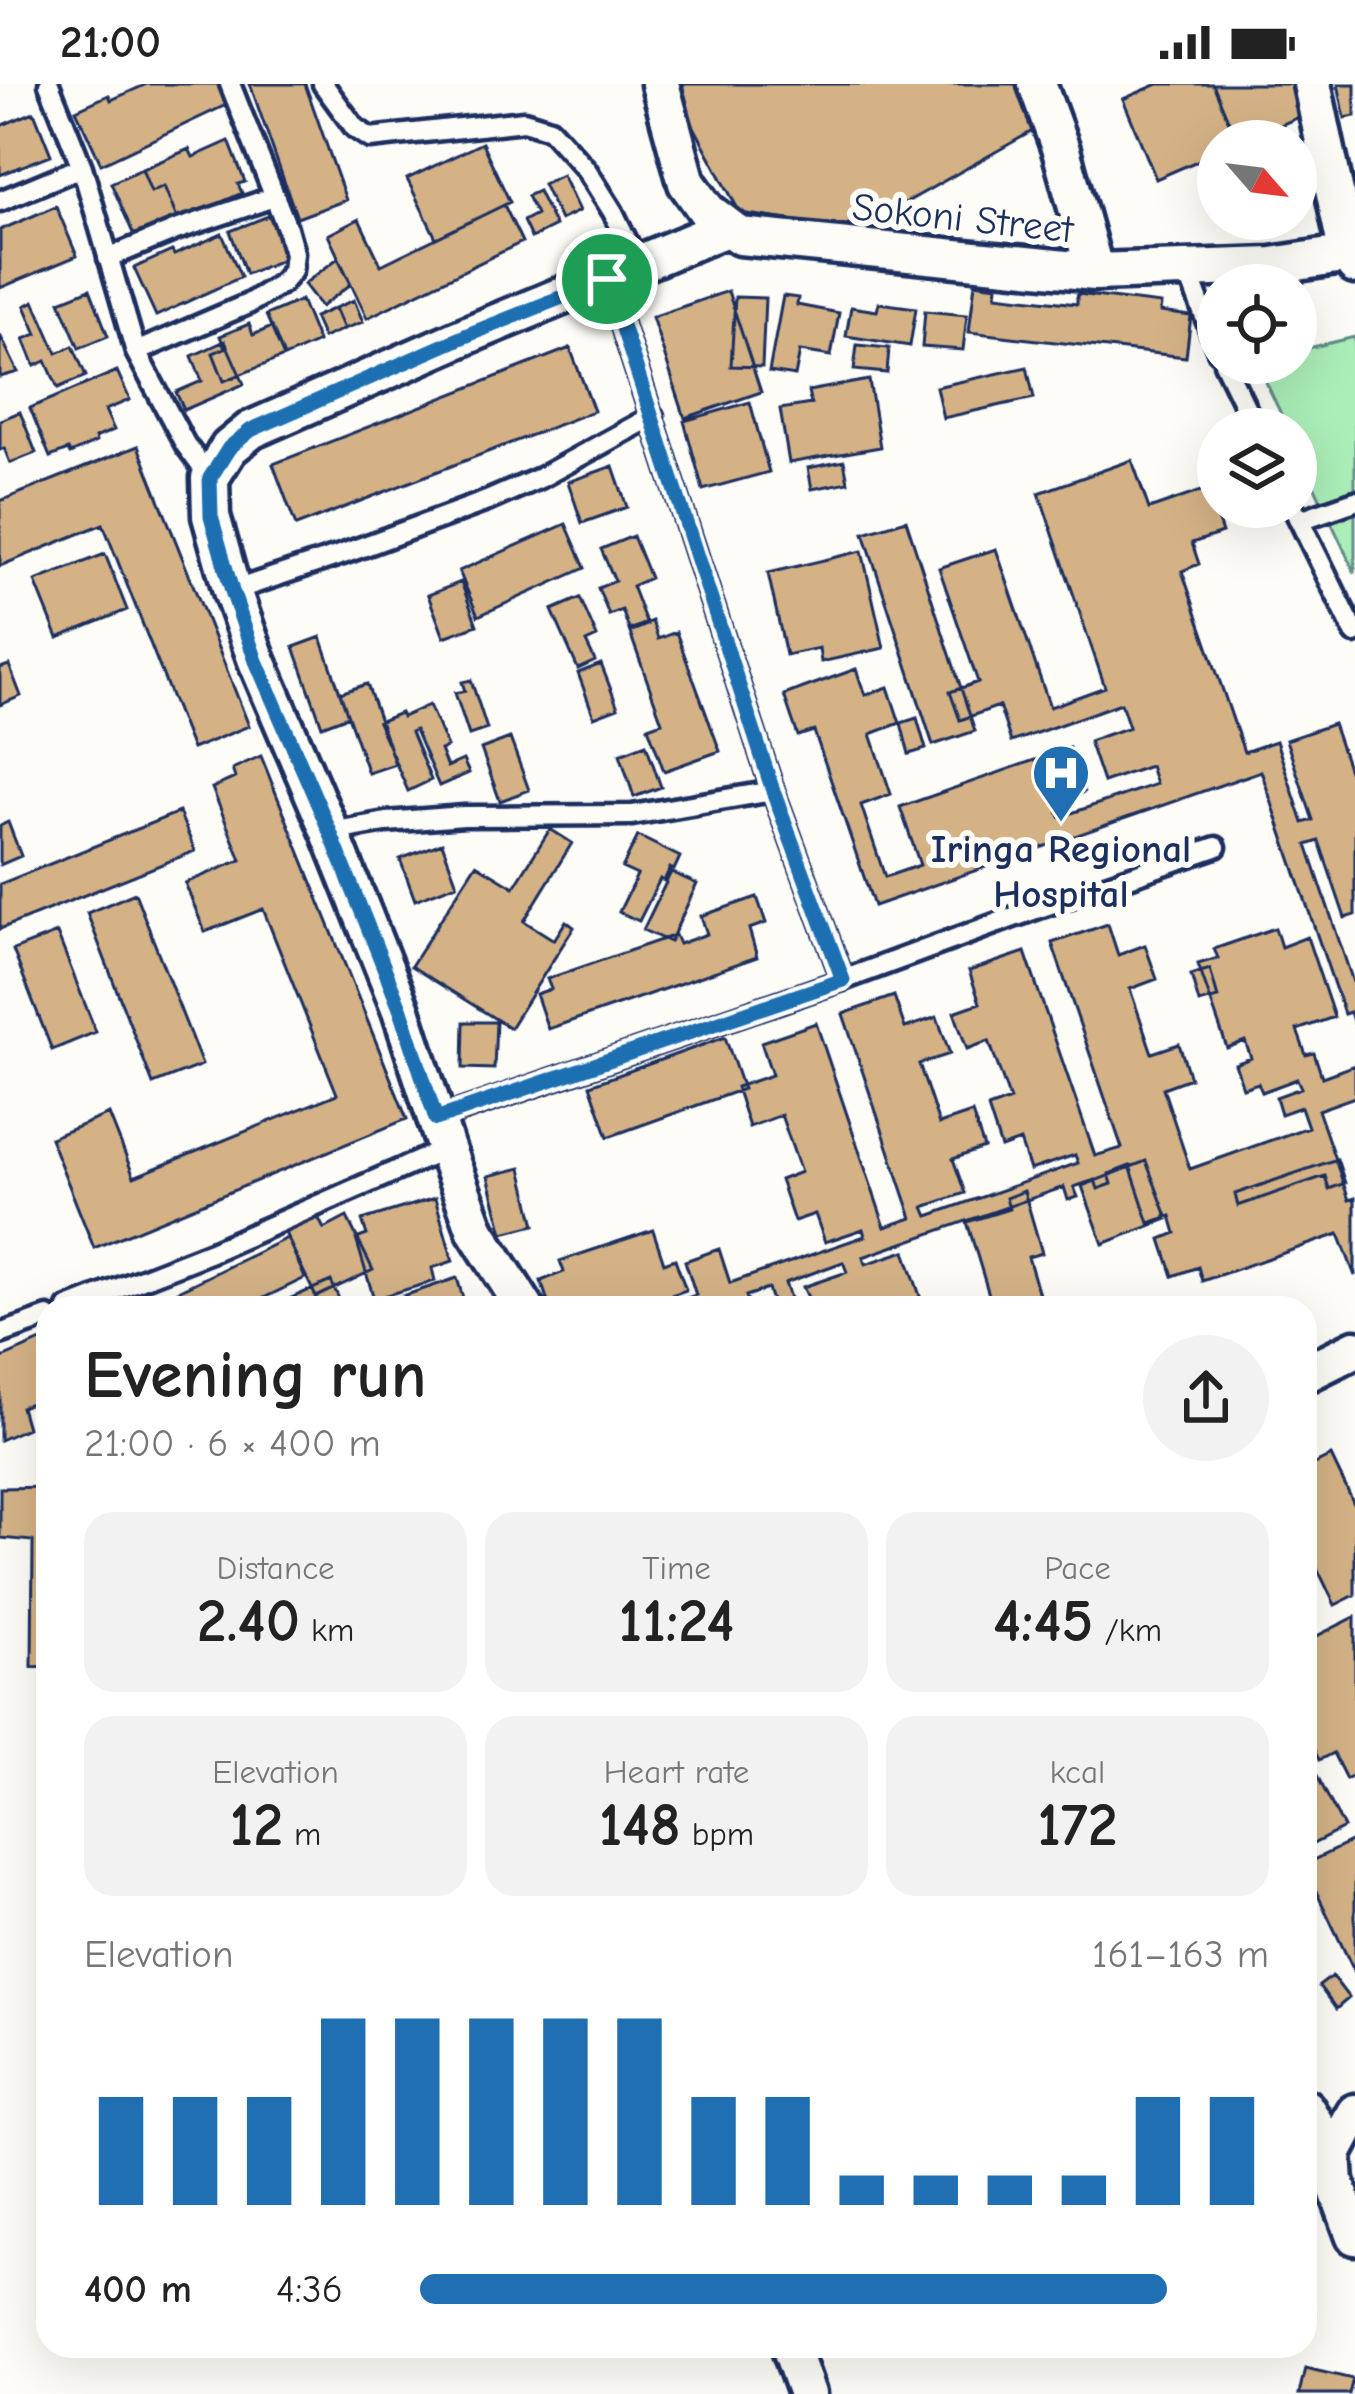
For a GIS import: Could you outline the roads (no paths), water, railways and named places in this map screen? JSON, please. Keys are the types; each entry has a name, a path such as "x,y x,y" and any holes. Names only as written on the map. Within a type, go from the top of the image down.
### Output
{"street":[{"path":"517,1296 476,1231 401,1010 256,661 211,516 210,478 229,448 251,430 728,227 707,211 687,183 660,84"},
{"path":"1037,84 1095,272"},
{"path":"1312,84 1353,257"},
{"name":"Sokoni Street","path":"728,227 740,236 1095,272 1272,266 1353,257"},
{"path":"1317,1368 1355,1349"},
{"path":"1333,2154 1355,2114"},
{"path":"1317,2128 1333,2154 1335,2182 1355,2236"},
{"path":"800,2358 807,2394"}],"lane":[{"path":"49,84 82,167 136,352 185,444 210,478"},
{"path":"136,352 248,304 282,283 292,271 294,254 230,84"},
{"path":"323,84 355,128 370,138 524,121 550,130 586,170 613,212 653,416 773,791 843,980"},
{"path":"0,201 82,167"},
{"path":"109,258 274,197"},
{"path":"1187,270 1197,296"},
{"path":"232,591 487,501 540,478 653,416"},
{"path":"1317,509 1355,501"},
{"path":"1304,528 1355,633"},
{"path":"330,832 386,822 485,815 632,815 773,791"},
{"path":"99,1296 211,1252 441,1134 843,980 1216,848"},
{"path":"0,1334 36,1321"}],"place":[{"name":"Iringa Regional Hospital","path":"1061,824"}]}
